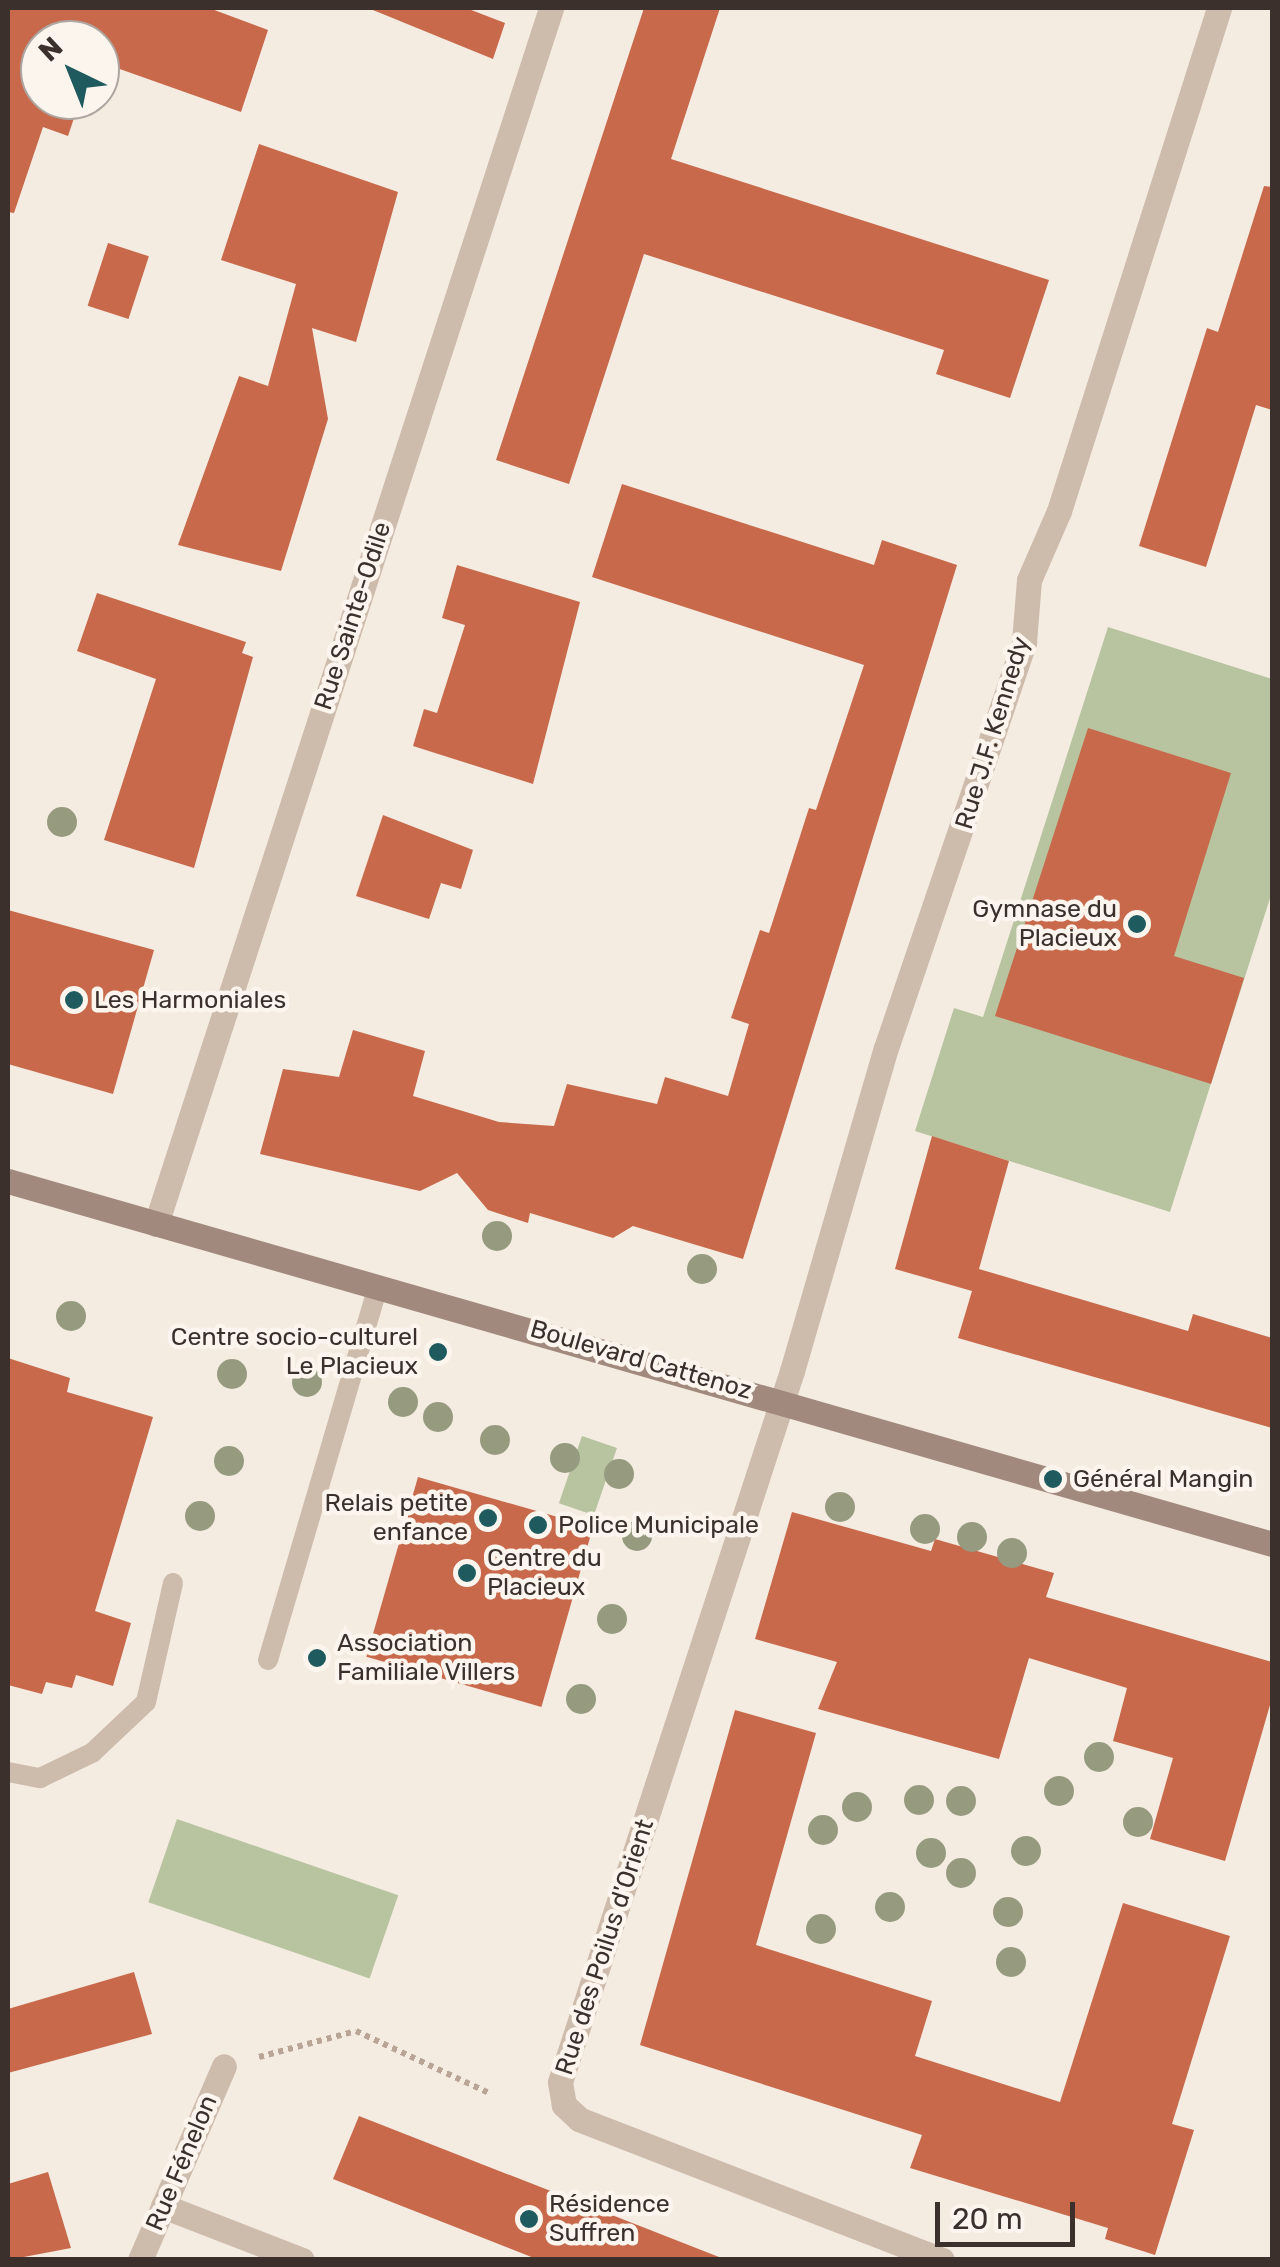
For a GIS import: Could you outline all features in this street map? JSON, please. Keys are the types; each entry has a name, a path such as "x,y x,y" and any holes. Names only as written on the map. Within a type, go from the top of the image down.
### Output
{"street":[{"name":"Rue Sainte-Odile","path":"156,1224 550,8"},
{"name":"Rue J.F. Kennedy","path":"782,1400 886,1048 1024,642 1029,580 1060,511 1219,8"},
{"name":"Boulevard Cattenoz","path":"8,1180 1272,1544"},
{"name":"Rue des Poilus d'Orient","path":"782,1400 561,2094 579,2119 942,2260"},
{"name":"Rue Fénelon","path":"140,2260 224,2066"},
{"path":"163,2206 302,2260"}],"lane":[{"path":"268,1660 378,1286"},
{"path":"8,1772 40,1778 74,1761 146,1702 174,1583"}],"path":[{"path":"224,2066 356,2031 487,2092"}],"green space":[{"name":"Gymnase du Placieux","path":"1108,627 1272,679 1272,892 1170,1212 915,1131 954,1008 983,1017"},
{"path":"582,1436 617,1448 594,1515 559,1503"},
{"path":"177,1819 398,1895 370,1978 148,1902"}],"building":[{"path":"8,8 209,8 268,30 241,112 120,69 120,20 20,20 20,120 73,120 68,136 43,127 14,213 8,212"},
{"path":"368,8 466,8 505,23 493,59"},
{"path":"644,8 720,8 671,159 1049,280 1010,398 936,374 944,350 644,254 569,484 496,460"},
{"path":"259,144 398,192 356,342 312,328 328,419 281,571 178,545 239,376 268,386 296,284 221,260"},
{"path":"1264,186 1272,187 1272,410 1256,405 1206,567 1139,546 1207,328 1218,332"},
{"path":"108,243 149,256 129,319 88,306"},
{"path":"622,484 874,565 882,540 957,565 743,1259 633,1226 613,1238 530,1213 528,1223 488,1210 457,1173 420,1191 260,1154 283,1069 339,1077 353,1030 425,1051 413,1096 499,1122 554,1126 567,1084 657,1104 665,1077 728,1096 749,1024 731,1018 760,930 769,933 809,808 816,810 864,665 592,577"},
{"path":"457,565 580,602 533,784 413,746 424,709 437,713 465,625 442,618"},
{"path":"97,593 246,642 242,653 253,657 194,868 104,840 156,679 77,651"},
{"path":"1088,728 1231,773 1174,956 1244,978 1211,1084 995,1016"},
{"path":"383,815 473,850 461,889 441,883 429,919 356,896"},
{"name":"Les Harmoniales","path":"8,910 154,950 113,1094 8,1064"},
{"path":"932,1136 1009,1161 979,1269 1188,1331 1193,1314 1272,1338 1272,1428 958,1338 972,1291 895,1269"},
{"path":"8,1358 70,1378 67,1392 153,1417 95,1611 131,1623 113,1686 76,1675 72,1688 46,1682 42,1694 8,1685"},
{"path":"418,1477 593,1527 541,1707 366,1657"},
{"path":"792,1512 931,1551 935,1539 1054,1573 1046,1597 1272,1662 1272,1698 1225,1861 1150,1839 1173,1758 1113,1741 1127,1688 1029,1658 999,1759 818,1709 837,1662 755,1639"},
{"path":"735,1710 816,1733 756,1945 932,2001 915,2056 1060,2102 1123,1903 1230,1936 1172,2124 1194,2130 1155,2255 1105,2239 1108,2228 910,2168 922,2135 640,2045"},
{"path":"134,1972 152,2034 8,2073 8,2009"},
{"name":"Résidence Suffren","path":"359,2116 719,2260 539,2260 333,2179"},
{"path":"48,2172 71,2248 8,2260 8,2184"}],"place":[{"name":"Gymnase du Placieux","path":"1137,924"},
{"name":"Les Harmoniales","path":"74,1000"},
{"name":"Centre socio-culturel Le Placieux","path":"438,1352"},
{"name":"Général Mangin","path":"1053,1479"},
{"name":"Relais petite enfance","path":"488,1518"},
{"name":"Police Municipale","path":"538,1525"},
{"name":"Centre du Placieux","path":"467,1573"},
{"name":"Association Familiale Villers","path":"317,1658"},
{"name":"Résidence Suffren","path":"529,2219"}]}
